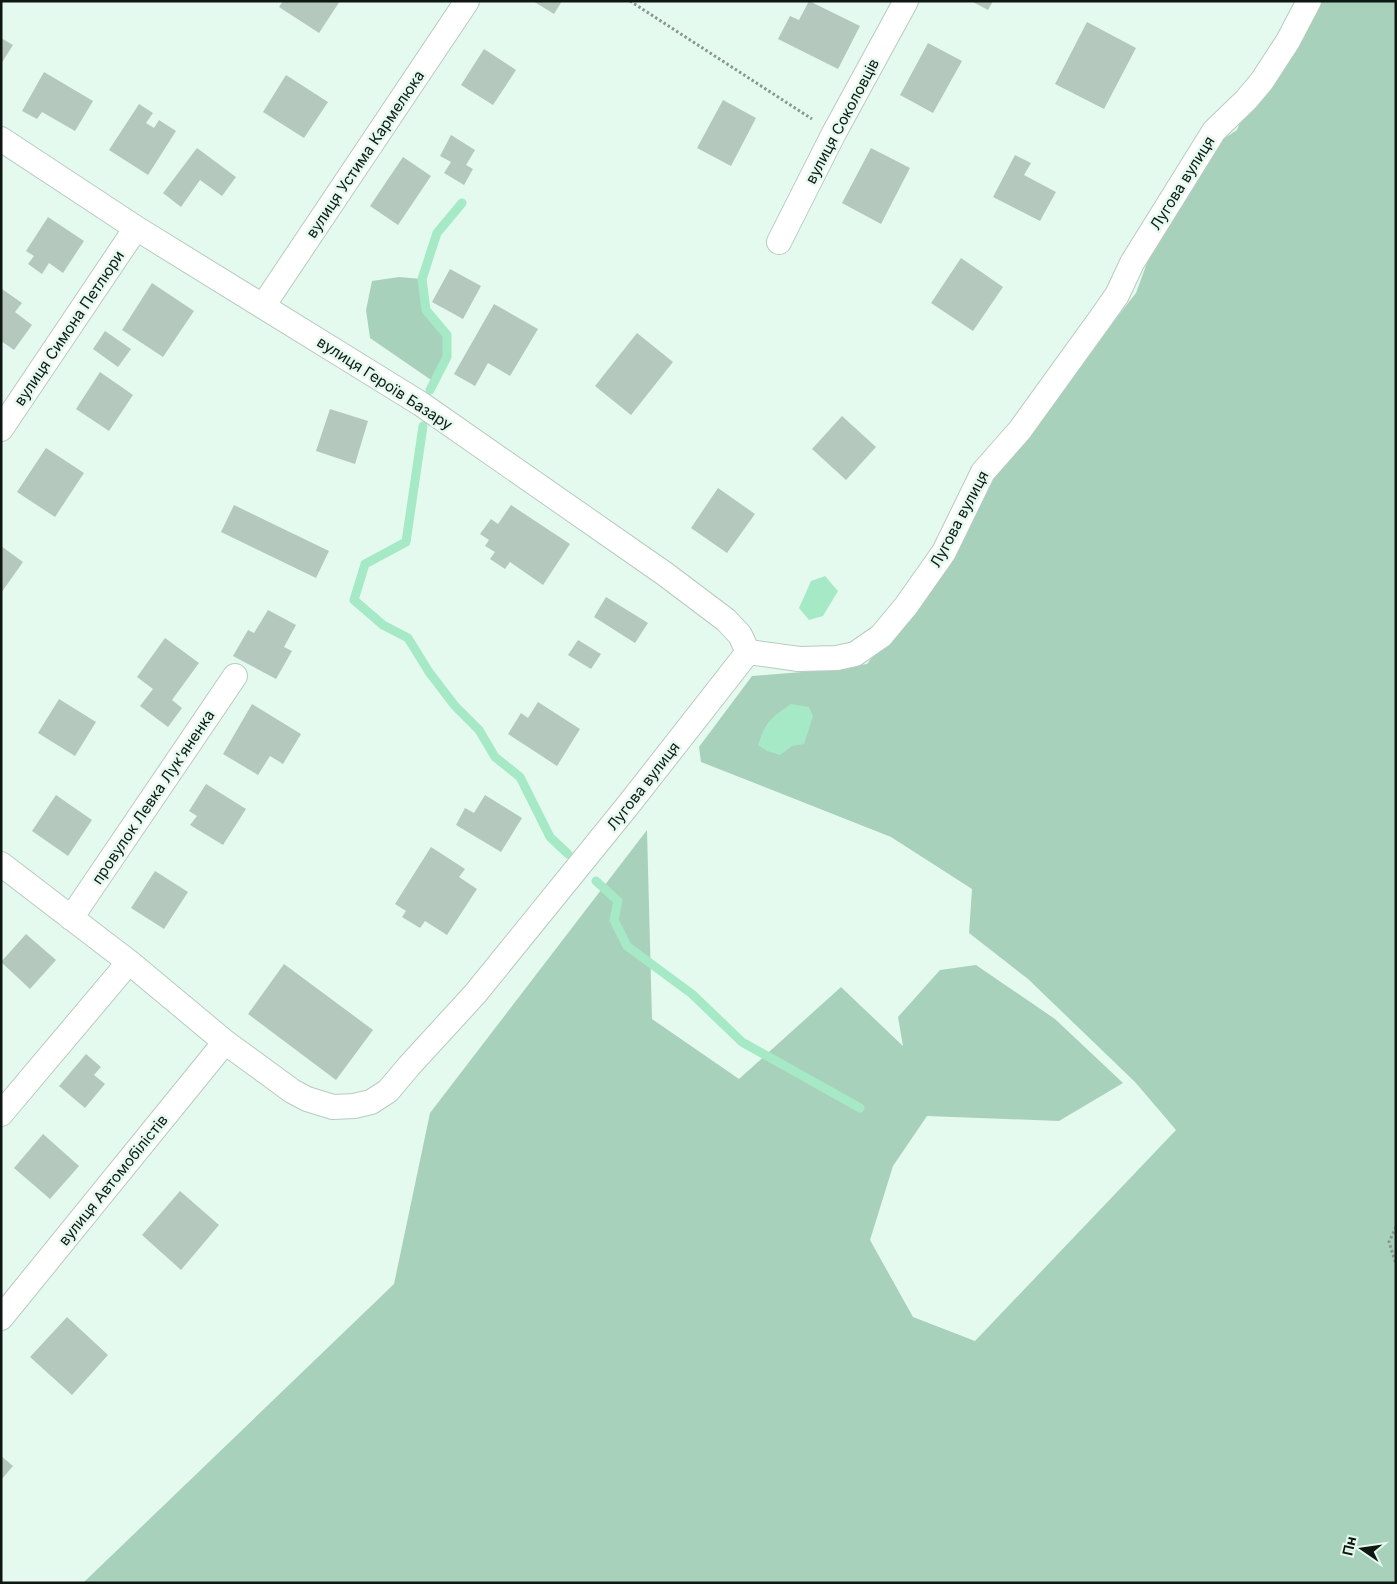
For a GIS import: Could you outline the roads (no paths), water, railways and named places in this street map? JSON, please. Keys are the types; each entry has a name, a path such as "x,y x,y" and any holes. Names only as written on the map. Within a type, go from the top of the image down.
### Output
{"street":[{"name":"вулиця Устима Кармелюка","path":"263,306 468,1"},
{"name":"вулиця Соколовців","path":"779,242 834,133 906,1"},
{"name":"Лугова вулиця","path":"1,864 129,962 225,1042 307,1100 333,1107 354,1106 371,1102 388,1091 475,994 629,804 748,652 798,659 819,660 846,657 867,647 881,636 892,623 944,552 983,472 1020,430 1104,315 1117,295 1132,263 1214,131 1246,100 1262,80 1288,41 1308,1"},
{"name":"вулиця Героїв Базару","path":"1,139 136,228 421,404 665,574 726,620 740,635 748,652"},
{"name":"вулиця Симона Петлюри","path":"1,429 136,228"},
{"name":"провулок Левка Лук'яненка","path":"71,918 236,676"},
{"path":"1,1114 129,962"},
{"name":"вулиця Автомобілістів","path":"1,1318 225,1042"}],"waterway":[{"path":"430,390 447,357 447,335 426,310 422,279 437,233 462,203"},
{"path":"423,426 406,542 365,564 354,600 383,625 408,638 429,672 455,706 479,730 495,757 520,777 550,837 568,854"},
{"path":"596,881 618,901 614,920 627,946 692,994 742,1042 860,1108"}]}
